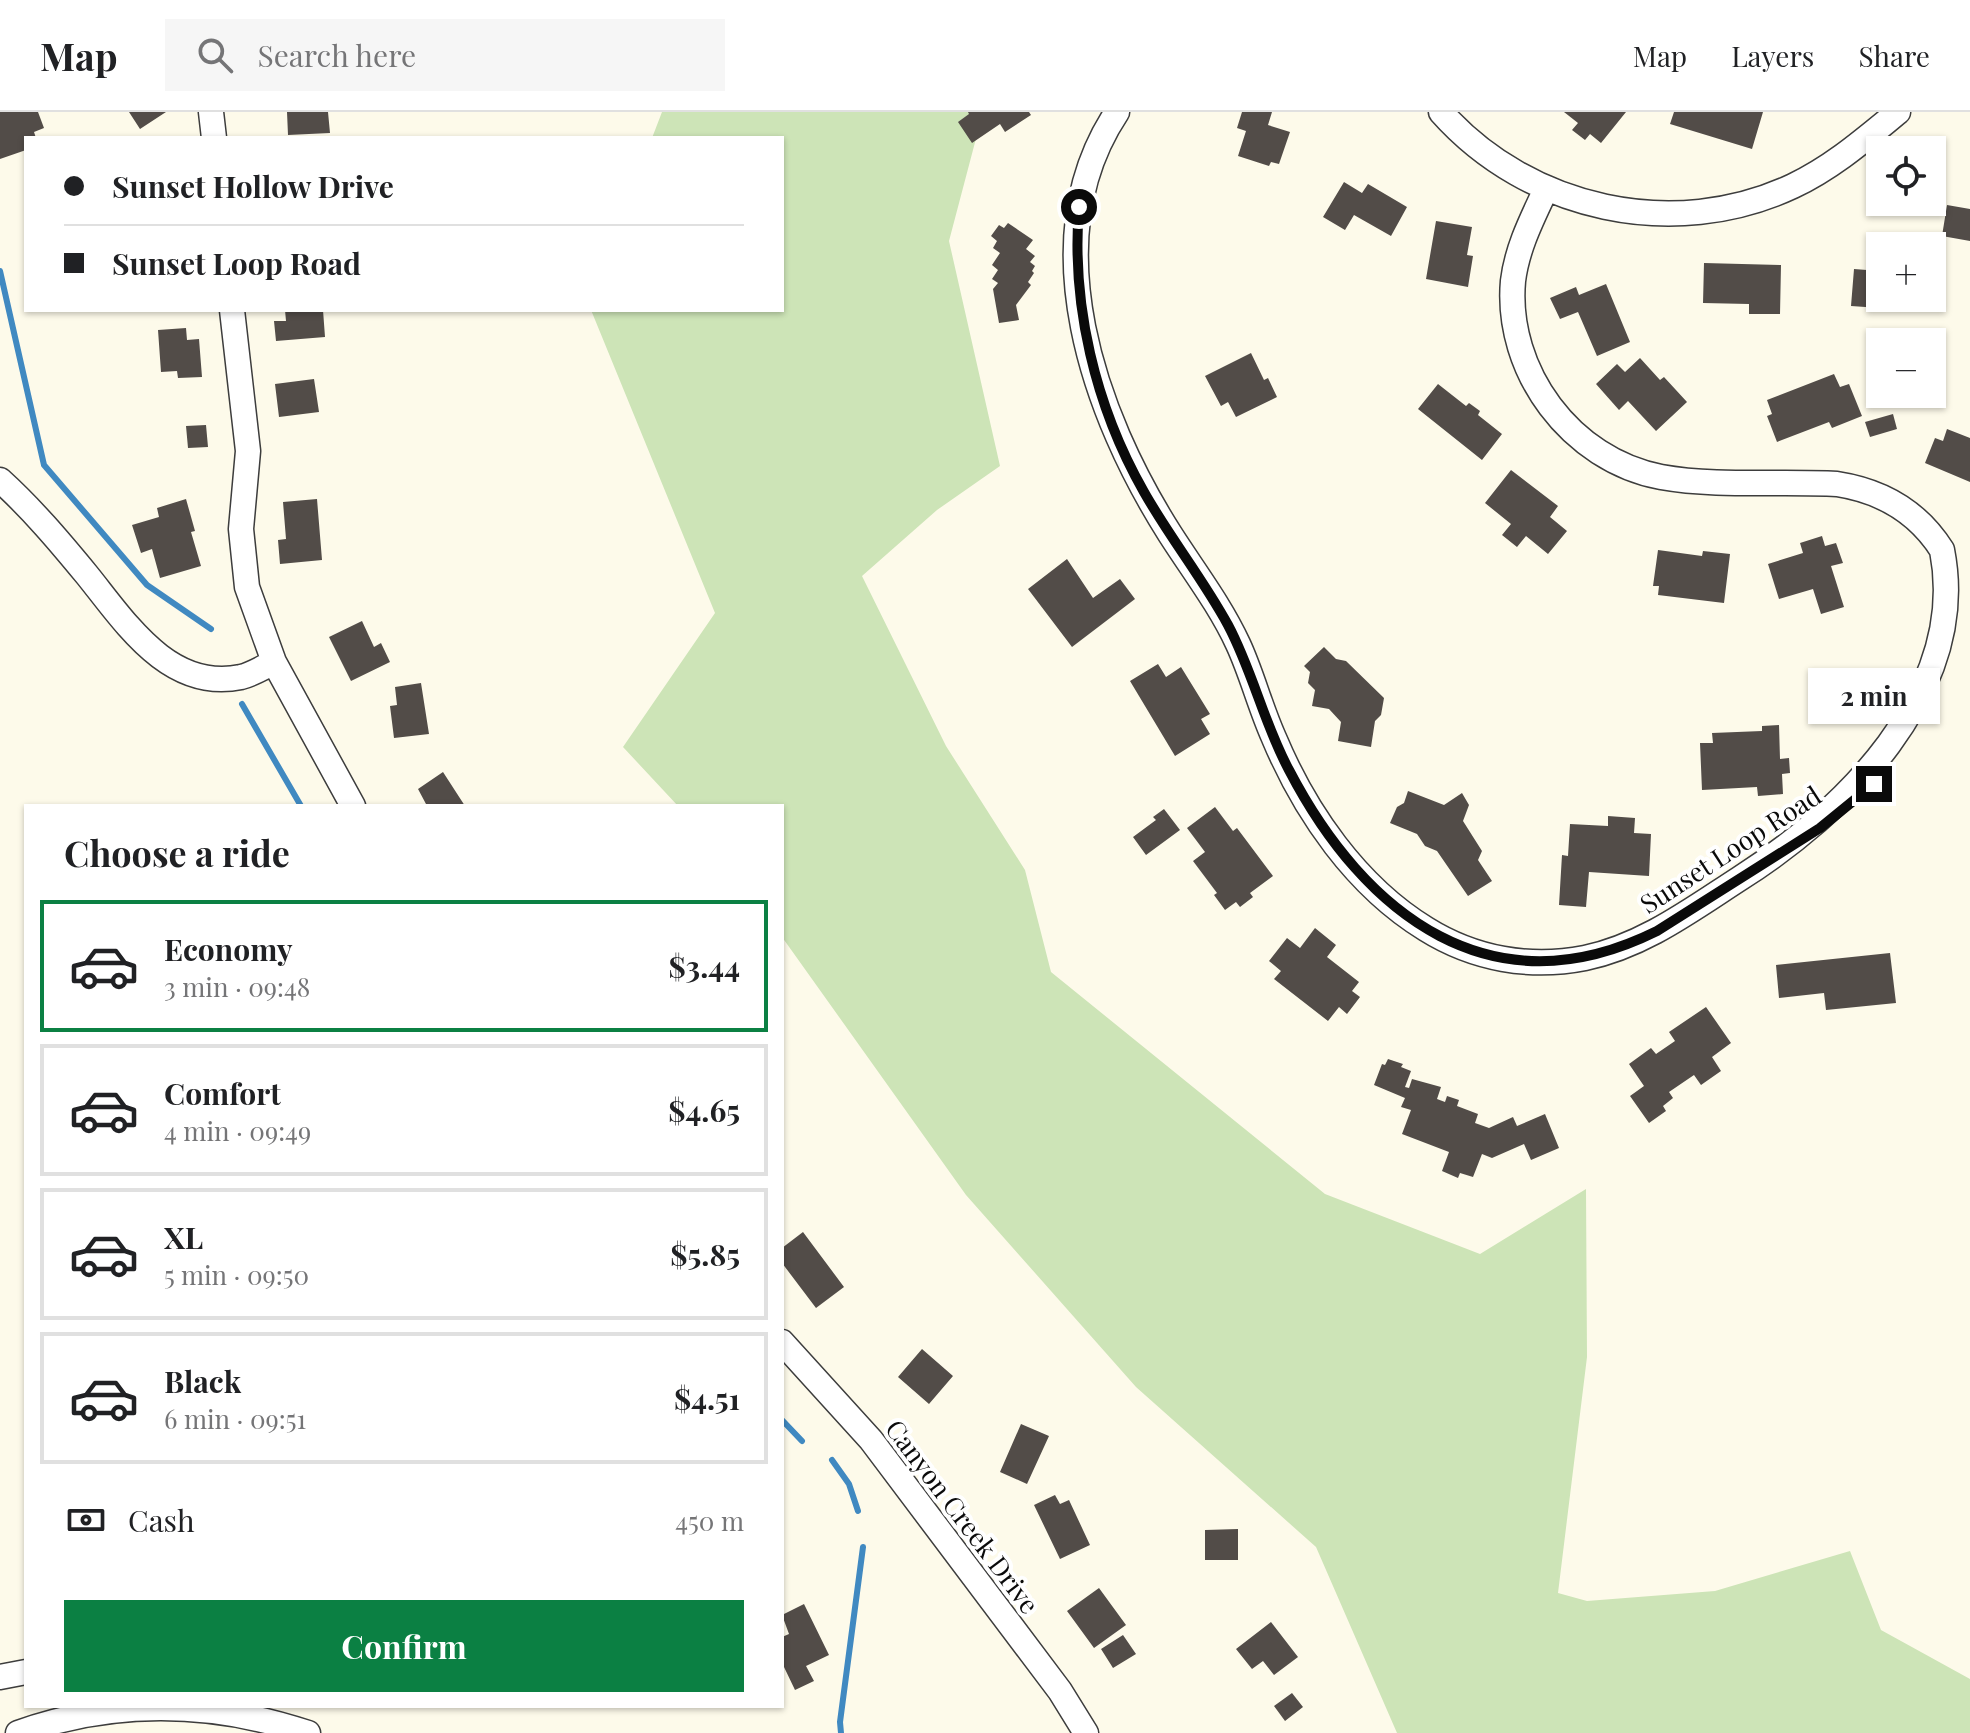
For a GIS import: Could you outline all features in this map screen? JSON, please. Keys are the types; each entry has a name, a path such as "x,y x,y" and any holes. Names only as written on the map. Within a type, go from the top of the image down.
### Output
{"street":[{"path":"211,112 214,136"},
{"name":"Sunset Loop Road","path":"1117,112 1093,154 1084,179 1076,257 1090,353 1106,409 1145,493 1237,642 1287,767 1324,829 1388,901 1429,931 1449,942 1491,957 1535,963 1588,957 1639,940 1820,828 1848,807 1898,759 1937,710"},
{"path":"1441,112 1481,150 1546,189 1572,199 1630,211 1686,213 1737,205 1778,192 1814,175 1849,152 1898,112"},
{"path":"1546,189 1517,256 1512,302 1514,326 1528,371 1540,393 1571,431 1612,460 1659,476 1685,480 1837,484 1856,487 1893,502 1911,513 1926,528 1951,566 1963,606 1964,635"},
{"path":"232,312 248,451 241,529 243,568 252,605 274,662 352,804"},
{"path":"0,480 42,521 137,637 163,660 188,671 233,678 250,674 274,662"},
{"name":"Canyon Creek Drive","path":"784,1344 871,1440 1060,1691 1086,1733"},
{"path":"0,1677 24,1672"},
{"path":"18,1733 78,1716 126,1708 204,1709 257,1718 308,1733"}],"green space":[{"path":"662,112 983,112 949,241 1000,466 937,510 862,576 946,746 1025,870 1051,972 1325,1194 1480,1254 1586,1189 1587,1357 1558,1593 1587,1601 1715,1591 1850,1551 1881,1630 1970,1679 1970,1733 1397,1733 1316,1547 1136,1387 966,1195 784,940 784,804 676,804 623,747 715,613 592,312 784,312 784,136 653,136"}],"building":[{"path":"0,112 38,112 44,128 34,132 35,136 24,136 24,151 0,159"},
{"path":"129,112 166,112 140,129"},
{"path":"287,112 328,112 330,133 288,135"},
{"path":"968,112 1029,112 1031,115 1005,132 1000,124 972,143 958,122"},
{"path":"1242,112 1272,112 1268,125 1290,132 1279,164 1271,162 1269,166 1238,156 1246,131 1237,128"},
{"path":"1564,112 1626,112 1601,143 1590,134 1585,140 1572,130 1578,123"},
{"path":"1674,112 1763,112 1752,149 1670,124"},
{"path":"1344,182 1362,193 1368,184 1407,207 1391,236 1354,215 1345,230 1323,217"},
{"path":"1947,205 1970,209 1970,241 1946,237 1946,232 1943,232"},
{"path":"1436,221 1472,227 1467,255 1473,256 1468,287 1426,279"},
{"path":"1008,223 1033,240 1026,249 1035,256 1030,262 1035,266 1028,282 1031,285 1016,305 1019,320 999,323 993,289 998,283 992,279 998,270 992,265 1000,253 993,248 997,241 991,236 999,225 1004,228"},
{"path":"1704,263 1781,265 1780,314 1749,314 1749,304 1703,303"},
{"path":"1854,269 1866,270 1866,307 1851,306"},
{"path":"1606,284 1630,342 1597,356 1578,312 1560,319 1550,298 1576,287 1579,295"},
{"path":"285,312 323,312 325,337 276,341 274,321 286,321"},
{"path":"186,328 187,340 199,339 202,377 178,378 177,371 161,372 158,330"},
{"path":"1251,353 1264,380 1268,378 1277,397 1236,417 1228,402 1221,406 1205,376"},
{"path":"1640,358 1660,380 1664,377 1687,402 1656,431 1628,401 1619,410 1596,384 1617,364 1625,372"},
{"path":"1834,374 1840,387 1849,384 1862,416 1832,428 1829,422 1777,442 1767,416 1772,414 1767,400"},
{"path":"314,379 319,412 279,417 275,384"},
{"path":"1438,384 1466,406 1469,403 1480,411 1478,415 1502,434 1482,460 1418,409"},
{"path":"1893,414 1897,429 1870,437 1865,422"},
{"path":"206,425 208,447 188,448 186,426"},
{"path":"1947,429 1970,438 1970,482 1925,463 1935,438 1943,441"},
{"path":"1511,470 1558,506 1550,517 1567,531 1548,554 1526,536 1517,547 1502,535 1511,524 1485,503"},
{"path":"186,499 201,566 160,578 152,549 141,553 132,525 159,517 157,508"},
{"path":"317,499 322,560 280,564 278,540 286,539 283,502"},
{"path":"1822,536 1825,546 1836,543 1843,563 1831,566 1844,607 1821,614 1813,589 1779,599 1768,564 1803,553 1800,543"},
{"path":"1658,550 1702,556 1703,551 1730,554 1724,603 1658,595 1659,586 1653,586"},
{"path":"1067,559 1093,598 1120,579 1135,599 1072,647 1028,589"},
{"path":"362,621 374,647 381,643 390,662 351,681 329,637"},
{"path":"1324,647 1336,659 1346,661 1384,698 1381,715 1375,721 1371,747 1338,741 1341,722 1329,709 1312,706 1315,690 1308,683 1310,672 1304,666"},
{"path":"1158,664 1166,677 1181,667 1210,714 1201,719 1210,734 1175,756 1130,681"},
{"path":"421,683 429,734 394,738 390,706 397,705 395,687"},
{"path":"1779,725 1780,759 1789,758 1790,773 1782,774 1783,794 1758,796 1757,787 1702,790 1700,743 1713,743 1712,733 1762,731 1762,726"},
{"path":"443,772 464,804 426,804 418,789"},
{"path":"1408,791 1444,805 1462,793 1469,805 1463,821 1482,851 1478,860 1492,881 1468,896 1437,851 1425,846 1417,834 1390,823"},
{"path":"1215,807 1233,831 1237,828 1273,876 1250,893 1253,897 1240,907 1236,902 1225,910 1214,895 1217,893 1193,861 1205,852 1187,828"},
{"path":"1164,809 1180,830 1146,855 1133,837 1156,820 1153,817"},
{"path":"1608,816 1635,818 1634,833 1651,834 1649,876 1589,872 1586,907 1559,905 1562,855 1568,856 1570,824 1608,826"},
{"path":"1315,928 1336,945 1327,957 1359,982 1352,991 1360,997 1347,1014 1339,1007 1328,1021 1274,979 1281,971 1269,961 1287,938 1300,948"},
{"path":"1890,953 1896,1003 1826,1010 1824,993 1779,998 1776,965"},
{"path":"1706,1007 1731,1043 1712,1057 1721,1071 1701,1085 1694,1075 1669,1092 1673,1098 1663,1106 1666,1111 1649,1123 1630,1096 1644,1086 1629,1064 1651,1048 1656,1054 1675,1041 1669,1032"},
{"path":"1388,1059 1403,1064 1401,1067 1411,1071 1405,1087 1409,1088 1412,1079 1441,1087 1437,1099 1445,1102 1447,1096 1459,1100 1457,1106 1478,1114 1475,1123 1489,1128 1513,1117 1517,1126 1545,1114 1559,1148 1531,1160 1524,1144 1492,1158 1482,1154 1473,1177 1460,1173 1458,1178 1442,1171 1449,1152 1402,1134 1411,1110 1401,1107 1405,1098 1374,1085 1382,1064 1385,1065"},
{"path":"803,1232 844,1287 816,1308 784,1266 784,1246"},
{"path":"922,1349 953,1376 929,1404 898,1377"},
{"path":"1021,1424 1049,1436 1027,1484 1000,1472"},
{"path":"1055,1495 1060,1504 1069,1500 1090,1545 1060,1559 1034,1505"},
{"path":"1238,1529 1238,1560 1205,1560 1205,1530"},
{"path":"1099,1588 1126,1625 1094,1648 1067,1611"},
{"path":"804,1604 829,1655 806,1666 814,1681 795,1690 784,1667 784,1636 789,1634 784,1614"},
{"path":"1271,1622 1298,1657 1274,1675 1263,1661 1252,1669 1236,1649"},
{"path":"1123,1635 1136,1654 1113,1668 1101,1649"},
{"path":"1292,1693 1303,1707 1285,1721 1274,1706"}],"waterway":[{"path":"0,271 44,465 147,585 211,629"},
{"path":"242,704 300,804"},
{"path":"784,1422 802,1441"},
{"path":"832,1460 849,1484 858,1511"},
{"path":"841,1733 863,1547"}],"route":[{"path":"1079,207 1076,257 1090,353 1106,409 1130,466 1237,642 1272,733 1304,799 1346,857 1409,918 1449,942 1491,957 1535,963 1588,957 1657,931 1820,828 1874,784"}]}
